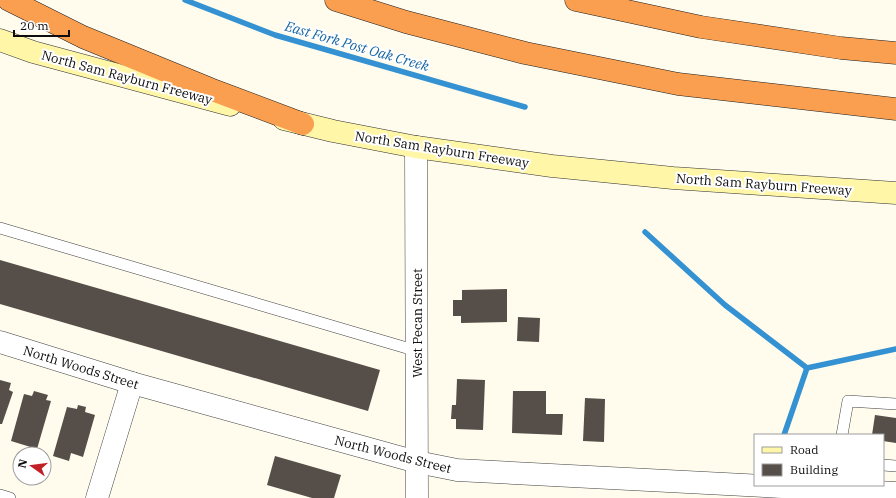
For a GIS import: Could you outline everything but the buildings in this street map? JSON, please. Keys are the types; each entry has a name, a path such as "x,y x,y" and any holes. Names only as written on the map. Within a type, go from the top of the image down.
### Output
{"highway":[{"path":"9,0 83,37 210,89 303,124"},
{"path":"336,0 406,22 525,53 678,84 896,109"},
{"path":"576,0 701,27 842,48 896,53"}],"main road":[{"name":"North Sam Rayburn Freeway","path":"0,40 33,52 303,124 416,147 552,166 673,178 896,193"}],"street":[{"name":"West Pecan Street","path":"416,147 417,498"},
{"name":"North Woods Street","path":"0,342 132,383 416,462 457,470 754,486"},
{"path":"97,498 132,383"},
{"name":"North Woods Street","path":"762,486 832,488 896,493"}],"lane":[{"path":"0,228 417,351"},
{"path":"842,434 848,401 896,404"},
{"path":"884,466 896,466"},
{"path":"0,495 10,498"}],"waterway":[{"name":"East Fork Post Oak Creek","path":"185,0 275,35 525,107"},
{"name":"East Fork Post Oak Creek","path":"645,232 725,305 807,368"},
{"path":"784,434 807,368 896,349"}]}
